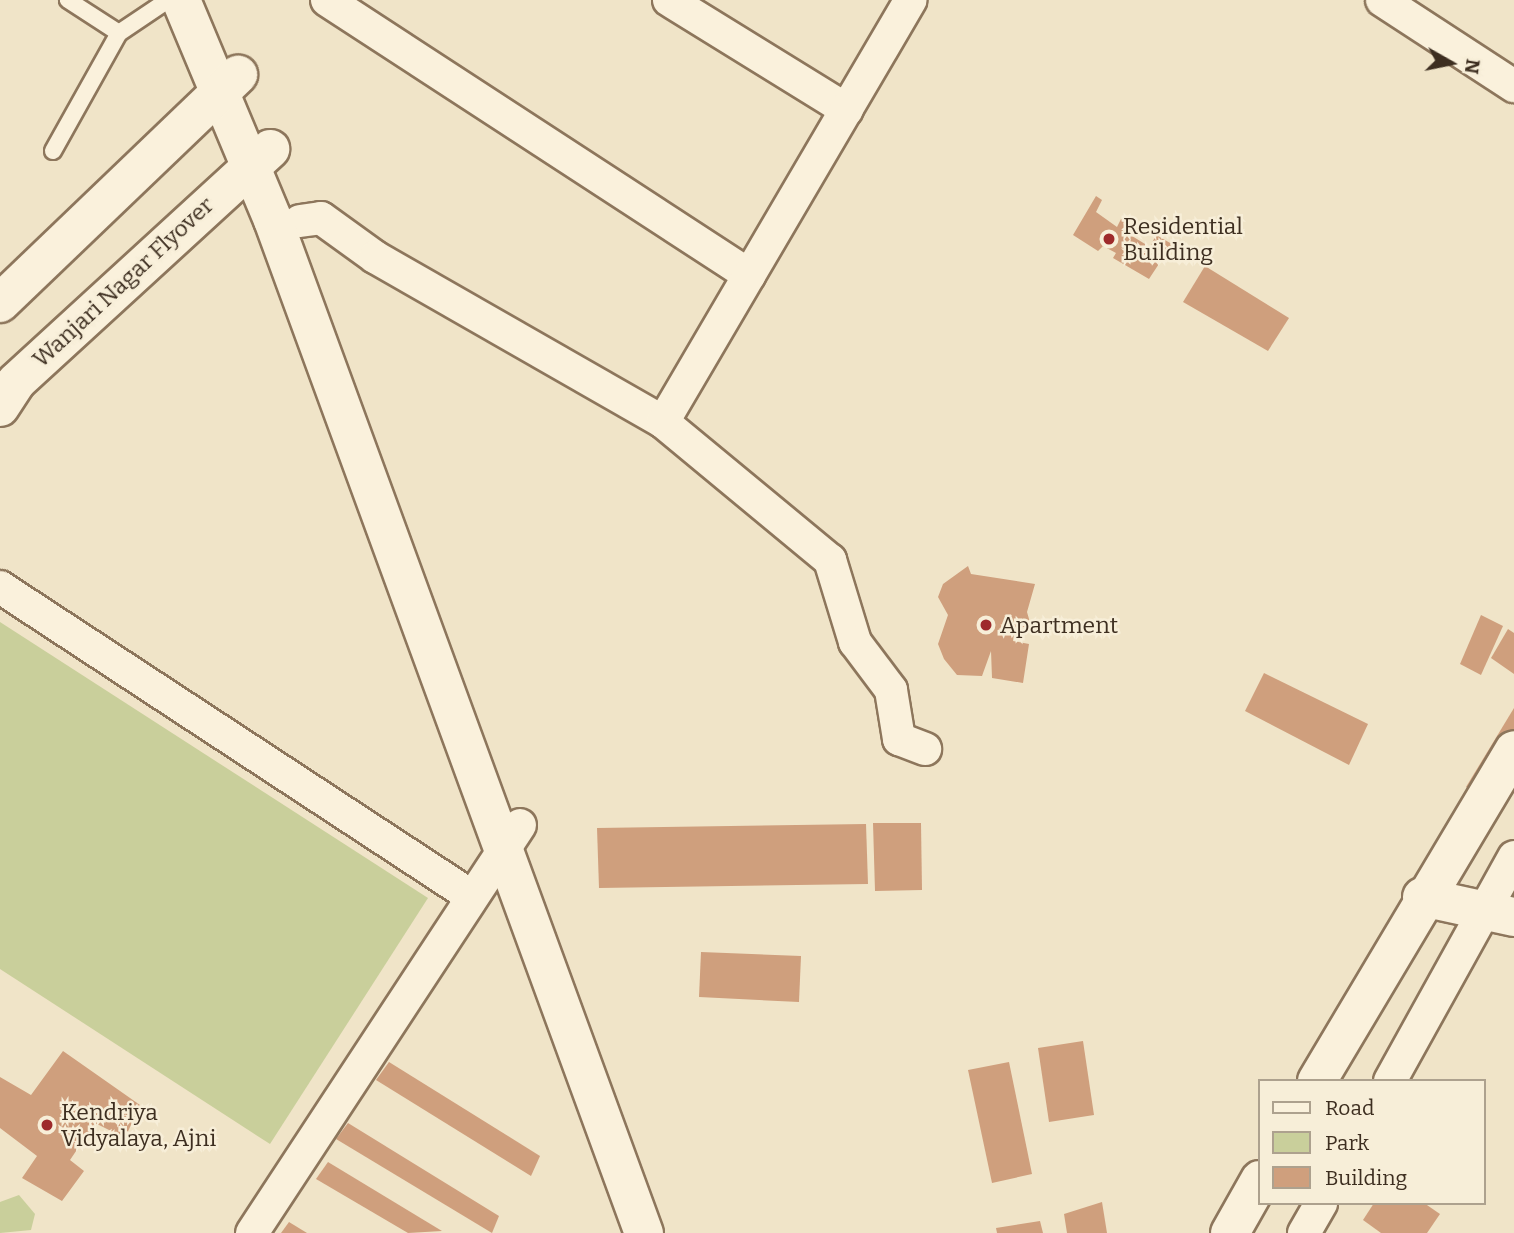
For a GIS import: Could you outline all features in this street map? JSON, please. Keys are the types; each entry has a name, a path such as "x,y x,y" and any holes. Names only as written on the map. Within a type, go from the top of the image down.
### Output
{"main road":[{"path":"181,0 229,82 260,155 512,836 670,1233"},
{"path":"206,0 229,82"},
{"path":"0,303 229,82"},
{"path":"260,155 300,220 645,1233"},
{"name":"Wanjari Nagar Flyover","path":"0,407 16,382 260,155"},
{"path":"1318,1079 1422,897 1514,750"},
{"path":"1422,897 1501,914"},
{"path":"1230,1233 1258,1184"}],"street":[{"path":"327,0 749,275"},
{"path":"669,0 846,110"},
{"path":"663,422 911,0"},
{"path":"1382,0 1513,83"},
{"path":"300,220 321,218 375,257 663,422 830,560 855,642 891,690 899,739 925,749"},
{"path":"0,587 471,895"},
{"path":"252,1233 512,836"},
{"path":"1391,1079 1501,914 1514,857"},
{"path":"1304,1233 1320,1205"}],"lane":[{"path":"68,0 119,33"},
{"path":"53,151 119,33 168,0"}],"green space":[{"path":"0,622 428,898 270,1144 0,969"},
{"path":"19,1195 35,1214 31,1230 0,1233 0,1202"}],"building":[{"name":"Residential Building","path":"1096,196 1102,200 1096,212 1117,227 1121,219 1131,224 1127,233 1150,247 1156,235 1172,244 1149,279 1113,258 1116,253 1103,246 1098,251 1073,235"},
{"path":"1205,266 1289,318 1268,351 1183,302"},
{"name":"Apartment","path":"968,566 971,574 1035,584 1027,612 1031,626 1015,628 1013,641 1029,644 1023,683 992,678 991,651 982,676 957,675 944,659 938,644 948,615 938,597 943,584"},
{"path":"1481,615 1503,626 1481,675 1460,664"},
{"path":"1508,629 1514,633 1514,674 1491,658"},
{"path":"1264,673 1368,724 1349,765 1245,711"},
{"path":"1514,708 1514,786 1501,807 1466,787"},
{"path":"873,823 921,823 922,890 875,891"},
{"path":"866,824 868,884 599,888 597,828"},
{"path":"701,952 801,956 799,1002 699,997"},
{"path":"1083,1041 1094,1115 1049,1122 1038,1048"},
{"name":"Kendriya Vidyalaya, Ajni","path":"63,1051 140,1105 125,1138 95,1123 70,1160 84,1171 62,1201 22,1178 37,1156 0,1128 0,1077 31,1095"},
{"path":"389,1062 540,1156 531,1176 376,1080"},
{"path":"1009,1062 1032,1174 992,1183 968,1070"},
{"path":"348,1123 499,1216 492,1233 336,1139"},
{"path":"328,1162 442,1231 408,1233 316,1179"},
{"path":"1102,1202 1107,1233 1067,1233 1064,1214"},
{"path":"1373,1205 1427,1205 1440,1214 1427,1233 1381,1233 1363,1220"},
{"path":"1040,1221 1043,1233 997,1233 996,1228"},
{"path":"289,1222 307,1233 281,1233"}],"place":[{"name":"Residential Building","path":"1109,239"},
{"name":"Apartment","path":"986,625"},
{"name":"Kendriya Vidyalaya, Ajni","path":"47,1125"}]}
